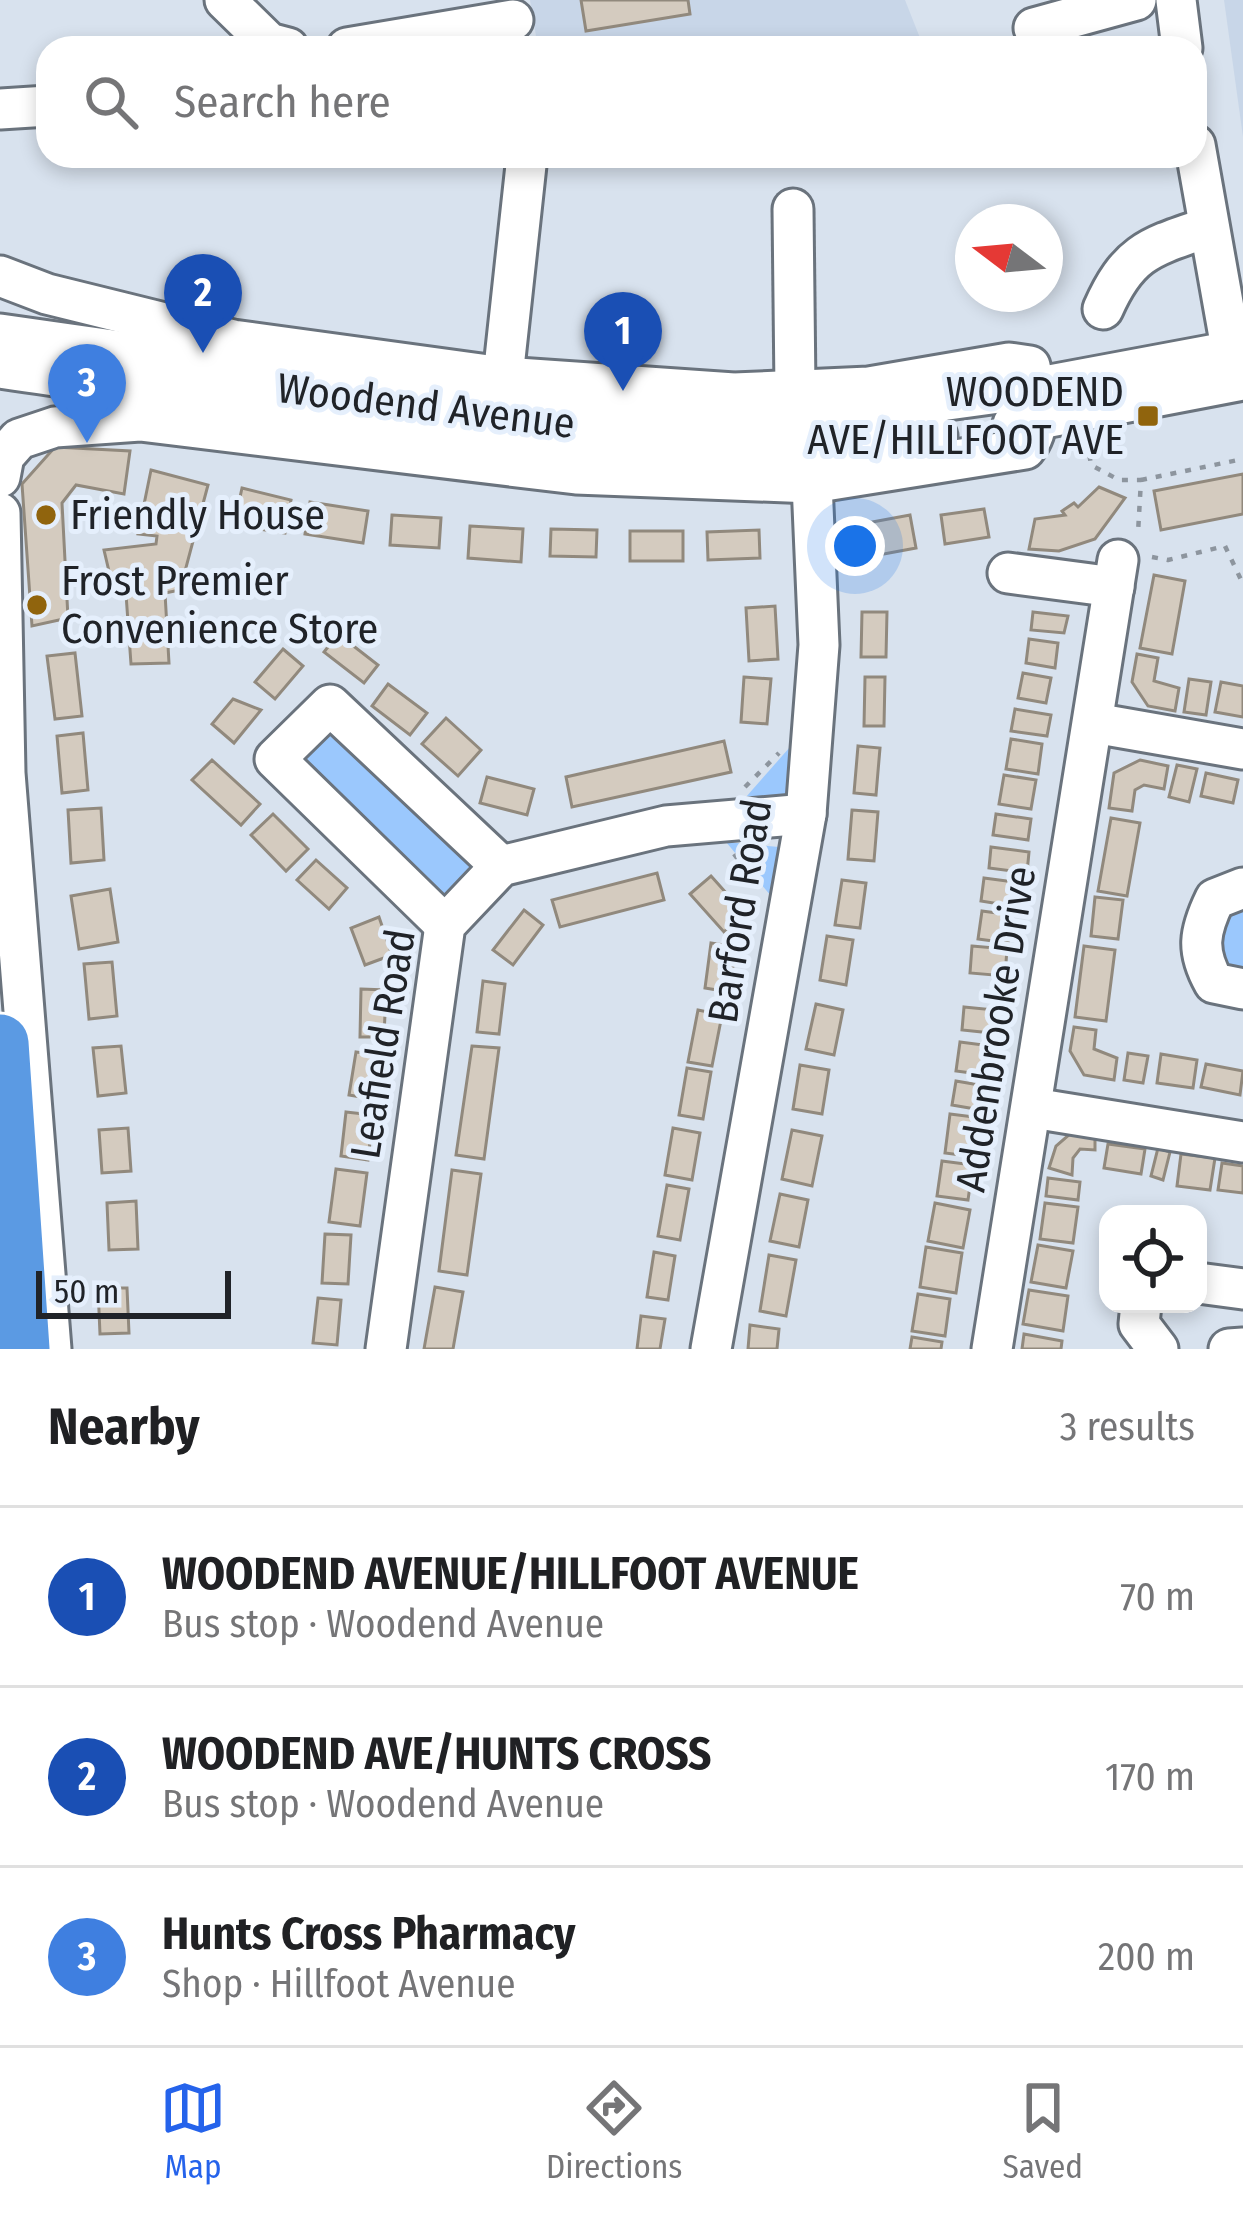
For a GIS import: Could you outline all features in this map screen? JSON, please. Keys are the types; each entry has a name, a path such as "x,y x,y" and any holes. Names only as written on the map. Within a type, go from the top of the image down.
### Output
{"highway":[{"path":"0,1043 21,1349"}],"street":[{"path":"225,0 262,36"},
{"path":"1034,28 1136,0"},
{"path":"1176,0 1180,36"},
{"path":"427,36 513,23"},
{"path":"0,109 36,107"},
{"path":"503,376 526,168"},
{"path":"1198,168 1206,228 1239,365"},
{"path":"793,208 795,390"},
{"path":"1103,308 1119,272 1156,245 1206,228"},
{"name":"Woodend Avenue","path":"0,277 143,371 577,416 802,420 1035,404 1239,365"},
{"name":"Woodend Avenue","path":"0,334 143,371 576,474 812,483 1025,449 1036,436 1030,366 1009,363 869,387 734,393 503,376 233,340 143,371 93,382 0,368"},
{"name":"Woodend Avenue","path":"1035,404 1083,412 1239,365"},
{"path":"0,477 4,456 19,439 55,427 143,371"},
{"path":"0,395 93,382"},
{"name":"Barford Road","path":"711,1349 806,814 820,645 812,483"},
{"path":"0,513 4,773 51,1349"},
{"path":"1008,572 1070,582 1122,567"},
{"name":"Addenbrooke Drive","path":"992,1349 1122,567"},
{"path":"445,925 275,759 330,705 501,866 666,826 806,814"},
{"path":"1094,723 1243,749"},
{"name":"Leafield Road","path":"386,1349 445,925 501,866"},
{"path":"1243,888 1215,899 1202,924 1198,955 1214,983 1243,989"},
{"path":"1033,1108 1243,1142"},
{"path":"1207,1284 1243,1289"},
{"path":"1140,1313 1139,1324 1158,1349"},
{"path":"1229,1349 1243,1348"}],"path":[{"path":"1083,412 1090,465 1119,480 1141,480 1243,459"},
{"path":"1141,480 1122,567 1225,547 1243,584"}],"shaded area":[{"path":"530,0 905,0 919,36 536,36"},
{"path":"1224,0 1243,0 1243,137"},
{"path":"330,705 476,860 435,904 275,759"},
{"path":"790,747 785,800 746,797"},
{"path":"726,842 779,847 771,896"},
{"path":"1215,899 1243,900 1243,989 1214,983"}],"building":[{"path":"581,0 688,0 690,14 586,31"},
{"path":"55,447 130,451 124,494 76,485 62,503 68,618 32,626 22,484"},
{"path":"151,470 208,485 180,590 165,593 169,663 131,664 125,580 112,584 104,550 156,544 157,536 138,534"},
{"path":"1243,474 1243,514 1161,530 1154,491"},
{"path":"1099,487 1125,498 1095,539 1059,551 1029,549 1035,519 1065,515 1062,511 1074,503 1078,507"},
{"path":"242,488 291,500 285,533 234,525"},
{"path":"310,502 368,511 363,543 305,534"},
{"path":"984,509 989,537 945,544 941,515"},
{"path":"392,515 441,518 439,548 390,545"},
{"path":"910,515 916,548 873,556 867,523"},
{"path":"470,526 523,529 521,562 468,558"},
{"path":"551,529 597,530 596,557 550,556"},
{"path":"759,530 760,558 708,560 707,532"},
{"path":"630,531 683,531 683,561 630,561"},
{"path":"1154,575 1185,581 1172,654 1140,648"},
{"path":"775,606 778,659 749,661 746,608"},
{"path":"862,612 887,612 886,657 861,657"},
{"path":"1033,612 1068,616 1064,633 1031,630"},
{"path":"338,634 378,665 364,683 324,652"},
{"path":"1029,639 1058,643 1055,668 1026,663"},
{"path":"283,649 303,666 275,699 255,682"},
{"path":"75,653 82,716 55,719 47,656"},
{"path":"1137,654 1158,658 1154,681 1179,688 1175,711 1148,706 1132,682"},
{"path":"1023,673 1051,678 1046,703 1018,698"},
{"path":"744,677 771,679 767,724 741,722"},
{"path":"865,677 885,677 884,726 864,726"},
{"path":"1189,679 1211,682 1206,715 1184,712"},
{"path":"1221,682 1243,686 1243,717 1215,712"},
{"path":"388,684 427,713 410,735 372,706"},
{"path":"233,699 261,710 234,743 212,724"},
{"path":"1015,709 1051,715 1047,736 1011,731"},
{"path":"446,718 481,750 458,776 422,744"},
{"path":"83,733 88,790 62,793 57,736"},
{"path":"1011,739 1042,744 1038,774 1006,769"},
{"path":"724,741 731,772 572,807 566,777"},
{"path":"858,746 880,748 876,795 854,793"},
{"path":"212,760 260,804 241,825 192,780"},
{"path":"1140,760 1168,766 1164,789 1144,785 1135,790 1132,811 1109,808 1114,773"},
{"path":"1177,765 1197,769 1189,802 1169,797"},
{"path":"1206,773 1238,780 1233,803 1201,796"},
{"path":"1004,775 1036,780 1031,809 999,804"},
{"path":"487,777 534,789 527,815 480,803"},
{"path":"101,808 104,860 71,863 68,810"},
{"path":"852,810 878,812 874,861 848,859"},
{"path":"273,814 308,849 286,871 251,835"},
{"path":"996,814 1031,819 1028,840 993,835"},
{"path":"1111,818 1140,823 1127,896 1098,891"},
{"path":"991,847 1029,852 1027,873 989,868"},
{"path":"316,860 347,888 329,909 297,880"},
{"path":"657,873 664,900 560,927 552,900"},
{"path":"711,876 745,914 724,932 690,894"},
{"path":"984,878 1021,883 1018,907 981,901"},
{"path":"842,880 866,883 860,928 835,925"},
{"path":"110,889 118,942 79,949 71,896"},
{"path":"1095,897 1123,900 1118,939 1091,936"},
{"path":"524,910 543,925 513,965 493,950"},
{"path":"982,911 1012,915 1008,943 978,939"},
{"path":"379,917 392,955 365,965 351,928"},
{"path":"827,936 853,940 846,985 820,980"},
{"path":"711,943 736,947 729,992 705,988"},
{"path":"972,946 1007,949 1005,976 970,973"},
{"path":"1084,946 1115,950 1106,1021 1075,1017"},
{"path":"112,962 117,1016 89,1019 84,964"},
{"path":"483,981 505,984 499,1034 477,1032"},
{"path":"361,989 386,990 384,1037 360,1037"},
{"path":"816,1004 843,1010 834,1055 806,1049"},
{"path":"964,1007 995,1010 992,1033 962,1030"},
{"path":"698,1010 722,1015 712,1066 688,1062"},
{"path":"1074,1027 1096,1030 1094,1049 1117,1058 1114,1080 1084,1075 1070,1051"},
{"path":"960,1042 991,1046 987,1075 956,1071"},
{"path":"121,1046 126,1093 98,1096 93,1048"},
{"path":"472,1046 499,1048 484,1159 456,1155"},
{"path":"356,1052 380,1055 373,1099 349,1095"},
{"path":"1128,1053 1148,1056 1143,1083 1124,1080"},
{"path":"1161,1054 1197,1060 1193,1088 1157,1083"},
{"path":"1206,1064 1243,1071 1240,1095 1201,1087"},
{"path":"800,1065 829,1070 822,1114 793,1109"},
{"path":"687,1068 711,1072 703,1119 679,1115"},
{"path":"956,1081 985,1086 981,1110 952,1105"},
{"path":"346,1112 373,1115 368,1160 341,1156"},
{"path":"950,1114 982,1118 977,1157 945,1153"},
{"path":"128,1128 131,1171 102,1173 99,1130"},
{"path":"673,1128 700,1133 692,1180 665,1175"},
{"path":"792,1130 822,1136 812,1186 782,1179"},
{"path":"1071,1133 1095,1135 1095,1150 1080,1149 1073,1158 1072,1175 1049,1168 1056,1146"},
{"path":"1108,1144 1145,1149 1141,1174 1104,1168"},
{"path":"1158,1148 1170,1152 1163,1180 1151,1176"},
{"path":"1181,1154 1215,1158 1210,1190 1177,1186"},
{"path":"942,1161 973,1165 968,1200 937,1196"},
{"path":"1222,1163 1243,1166 1243,1193 1218,1190"},
{"path":"336,1169 367,1173 360,1226 329,1222"},
{"path":"452,1170 481,1174 467,1275 439,1271"},
{"path":"1048,1178 1080,1182 1078,1200 1046,1196"},
{"path":"667,1185 689,1189 680,1240 658,1236"},
{"path":"780,1194 808,1200 799,1247 770,1241"},
{"path":"136,1201 138,1249 109,1250 107,1203"},
{"path":"935,1203 970,1210 963,1248 928,1241"},
{"path":"1045,1203 1078,1207 1073,1243 1040,1239"},
{"path":"325,1234 351,1235 348,1284 322,1283"},
{"path":"1038,1245 1073,1251 1066,1288 1031,1282"},
{"path":"926,1247 962,1253 956,1293 920,1287"},
{"path":"654,1252 675,1256 668,1300 647,1297"},
{"path":"769,1255 796,1260 786,1316 760,1311"},
{"path":"435,1287 463,1292 453,1349 424,1349"},
{"path":"98,1288 127,1288 129,1333 100,1334"},
{"path":"1029,1290 1068,1296 1063,1331 1023,1324"},
{"path":"918,1294 950,1299 945,1336 912,1331"},
{"path":"318,1298 341,1300 337,1345 313,1343"},
{"path":"641,1316 665,1319 660,1349 637,1349"},
{"path":"750,1325 779,1329 777,1349 748,1349"},
{"path":"1024,1334 1062,1341 1061,1349 1022,1349"},
{"path":"912,1337 942,1342 941,1349 910,1349"}],"place":[{"name":"WOODEND AVE/HUNTS CROSS","path":"203,353"},
{"name":"WOODEND AVENUE/HILLFOOT AVENUE","path":"623,391"},
{"name":"WOODEND AVE/HILLFOOT AVE","path":"1148,416"},
{"name":"Hunts Cross Pharmacy","path":"87,443"},
{"name":"Friendly House","path":"46,515"},
{"name":"Frost Premier Convenience Store","path":"37,605"}]}
